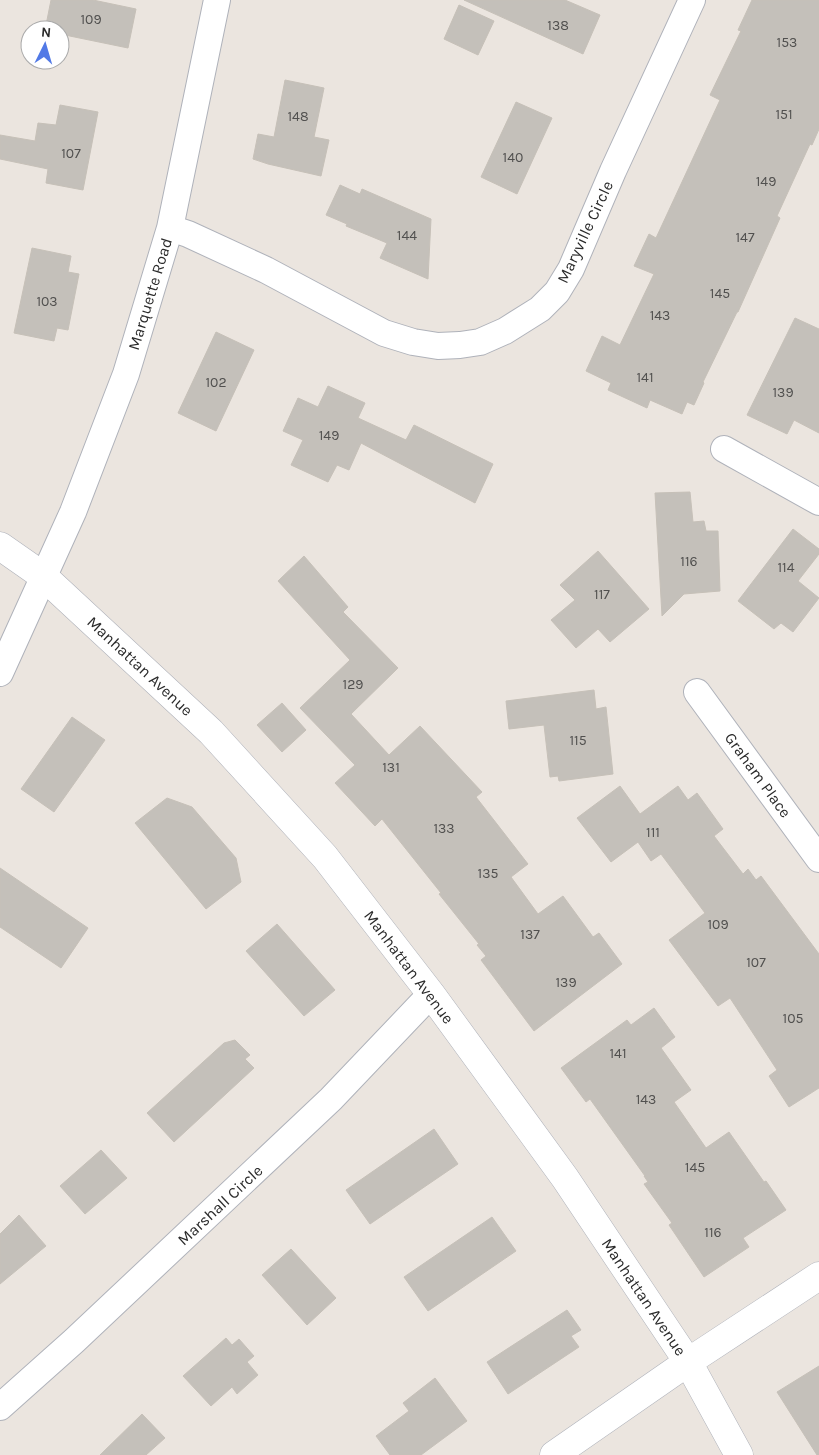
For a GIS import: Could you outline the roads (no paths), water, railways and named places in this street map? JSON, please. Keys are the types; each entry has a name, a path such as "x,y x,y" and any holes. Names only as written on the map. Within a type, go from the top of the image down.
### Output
{"street":[{"name":"Marquette Road","path":"44,576 73,512 119,394 170,228 217,0"},
{"name":"Maryville Circle","path":"170,228 188,234 266,270 384,333 413,342 438,346 480,342 505,332 540,309 556,292 571,269 692,0"},
{"path":"724,449 819,502"},
{"name":"Manhattan Avenue","path":"0,546 44,576 211,732 325,857 431,994 565,1178 688,1362 739,1455"},
{"path":"0,673 44,576"},
{"name":"Graham Place","path":"697,692 819,858"},
{"name":"Marshall Circle","path":"0,1407 74,1341 332,1099 431,994"},
{"path":"554,1455 688,1362 819,1276"}]}
